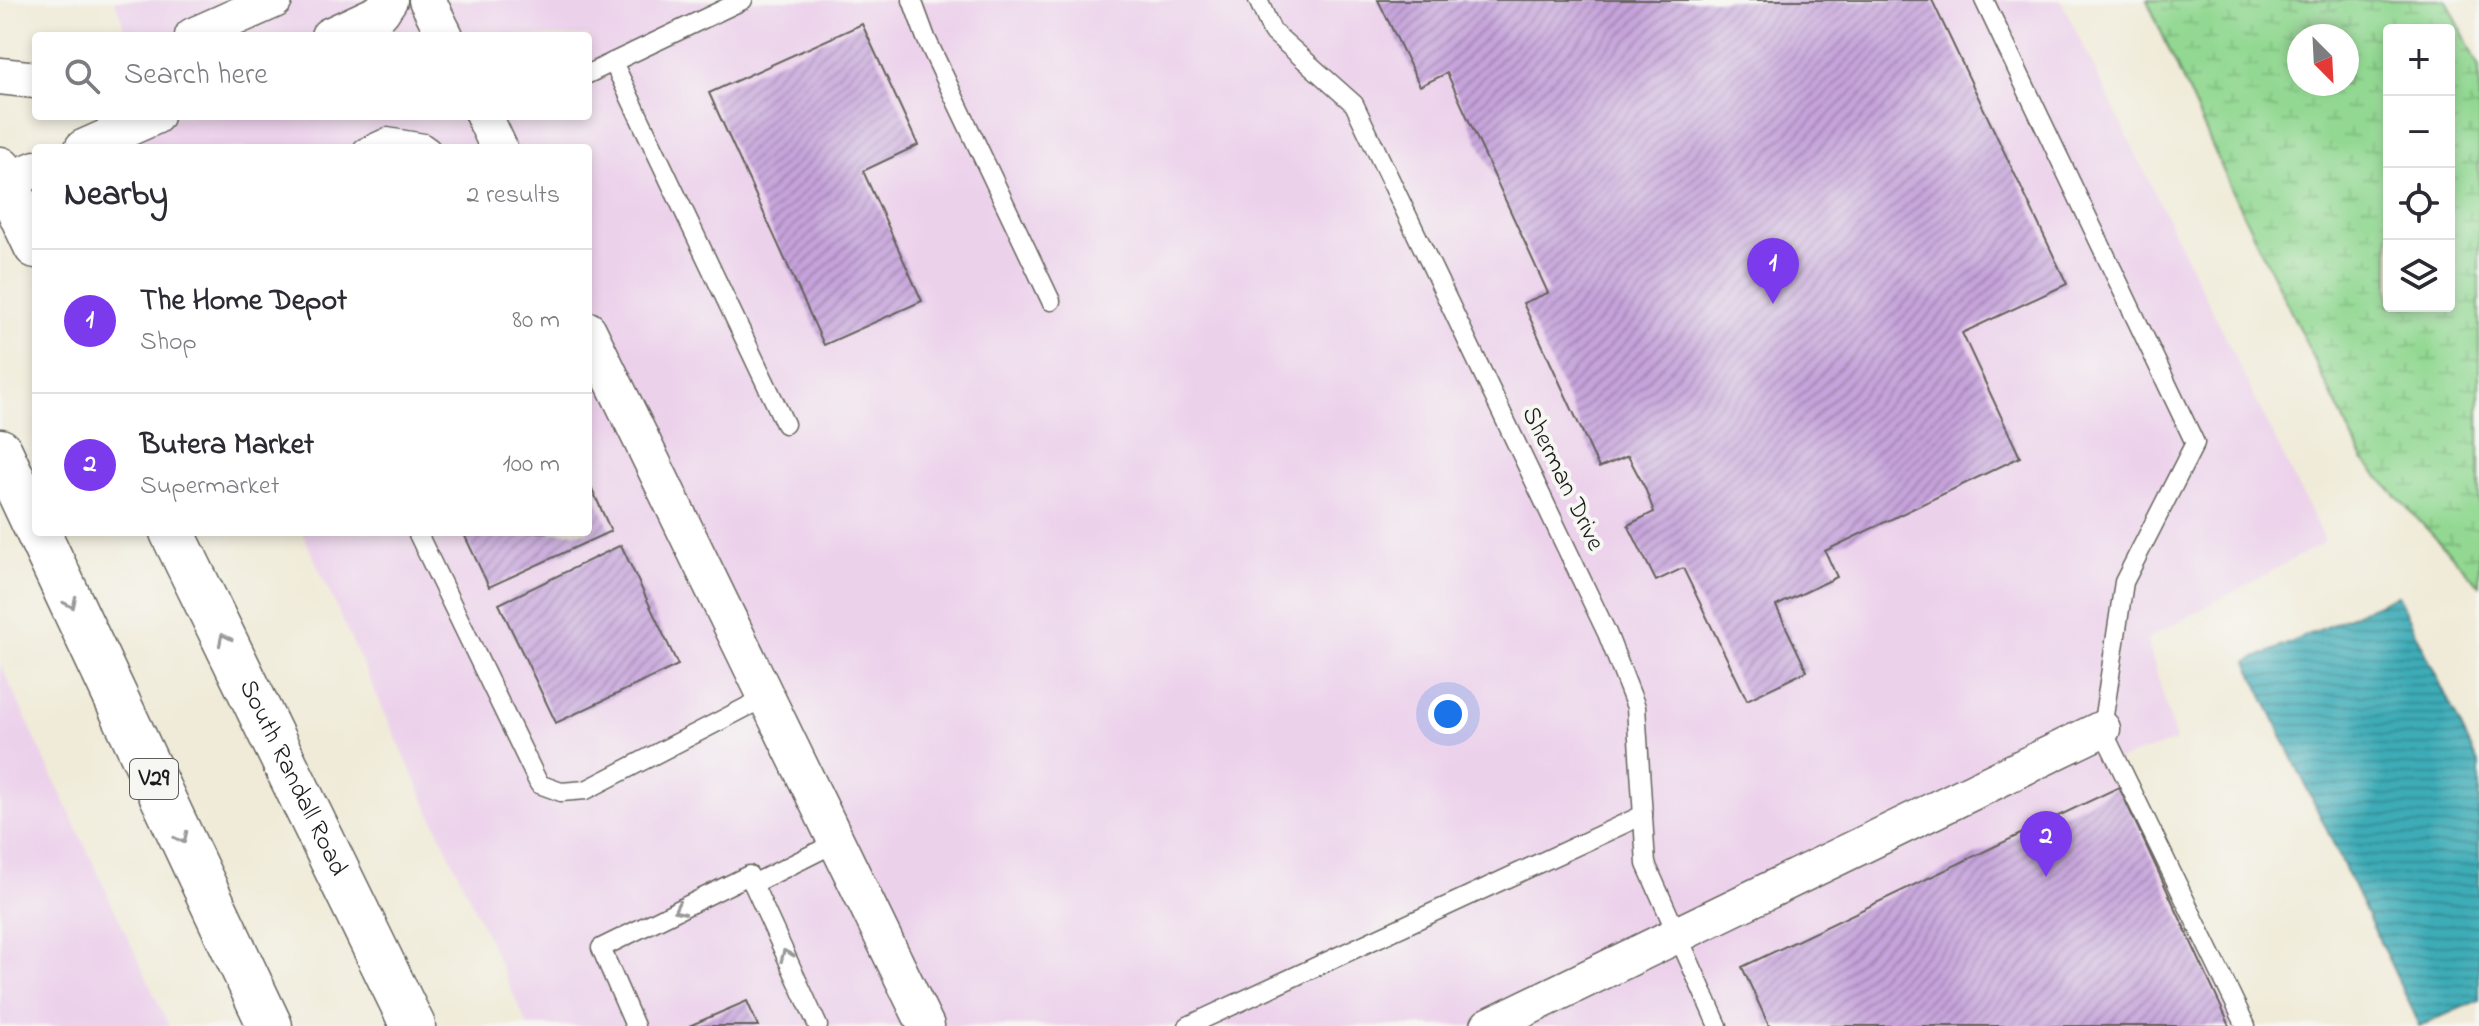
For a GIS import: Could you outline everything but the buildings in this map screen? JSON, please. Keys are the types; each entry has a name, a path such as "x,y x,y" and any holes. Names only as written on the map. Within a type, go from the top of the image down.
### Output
{"main road":[{"path":"11,175 32,235"},
{"name":"V29","path":"0,451 32,519"},
{"name":"V29","path":"40,536 270,1026"},
{"name":"South Randall Road","path":"174,536 413,1026"}],"street":[{"path":"202,32 274,0"},
{"path":"338,32 381,12 389,0"},
{"path":"427,0 443,32"},
{"path":"0,76 32,80"},
{"path":"92,144 146,120"},
{"path":"592,338 926,1026"},
{"path":"1489,1026 2102,729"}],"lane":[{"path":"592,72 743,0"},
{"path":"912,0 926,38 1051,301"},
{"name":"Sherman Drive","path":"1258,0 1272,31 1354,104 1602,621 1636,707 1646,864 1718,1026"},
{"path":"1984,0 2195,443 2124,582 2102,729 2246,1026"},
{"path":"613,62 785,424"},
{"path":"372,144 387,137 425,144"},
{"path":"419,536 539,784 561,792 586,790 766,697"},
{"path":"1188,1026 1643,815"},
{"path":"753,884 837,842"},
{"path":"635,1026 601,948 749,875 818,1026"}],"shaded area":[{"path":"114,0 2061,0 2325,542 2147,639 2176,741 2112,762 2236,1026 528,1026 304,536 592,536 592,144 140,144 137,120 592,120 592,32 124,32"},
{"path":"0,663 169,1026 0,1026"}],"green space":[{"path":"2147,0 2447,0 2479,68 2479,585 2363,460 2235,197"}],"water":[{"path":"2398,595 2479,765 2479,1000 2420,1026 2247,662"}],"place":[{"name":"The Home Depot","path":"1773,304"},
{"name":"Butera Market","path":"2046,877"}]}
